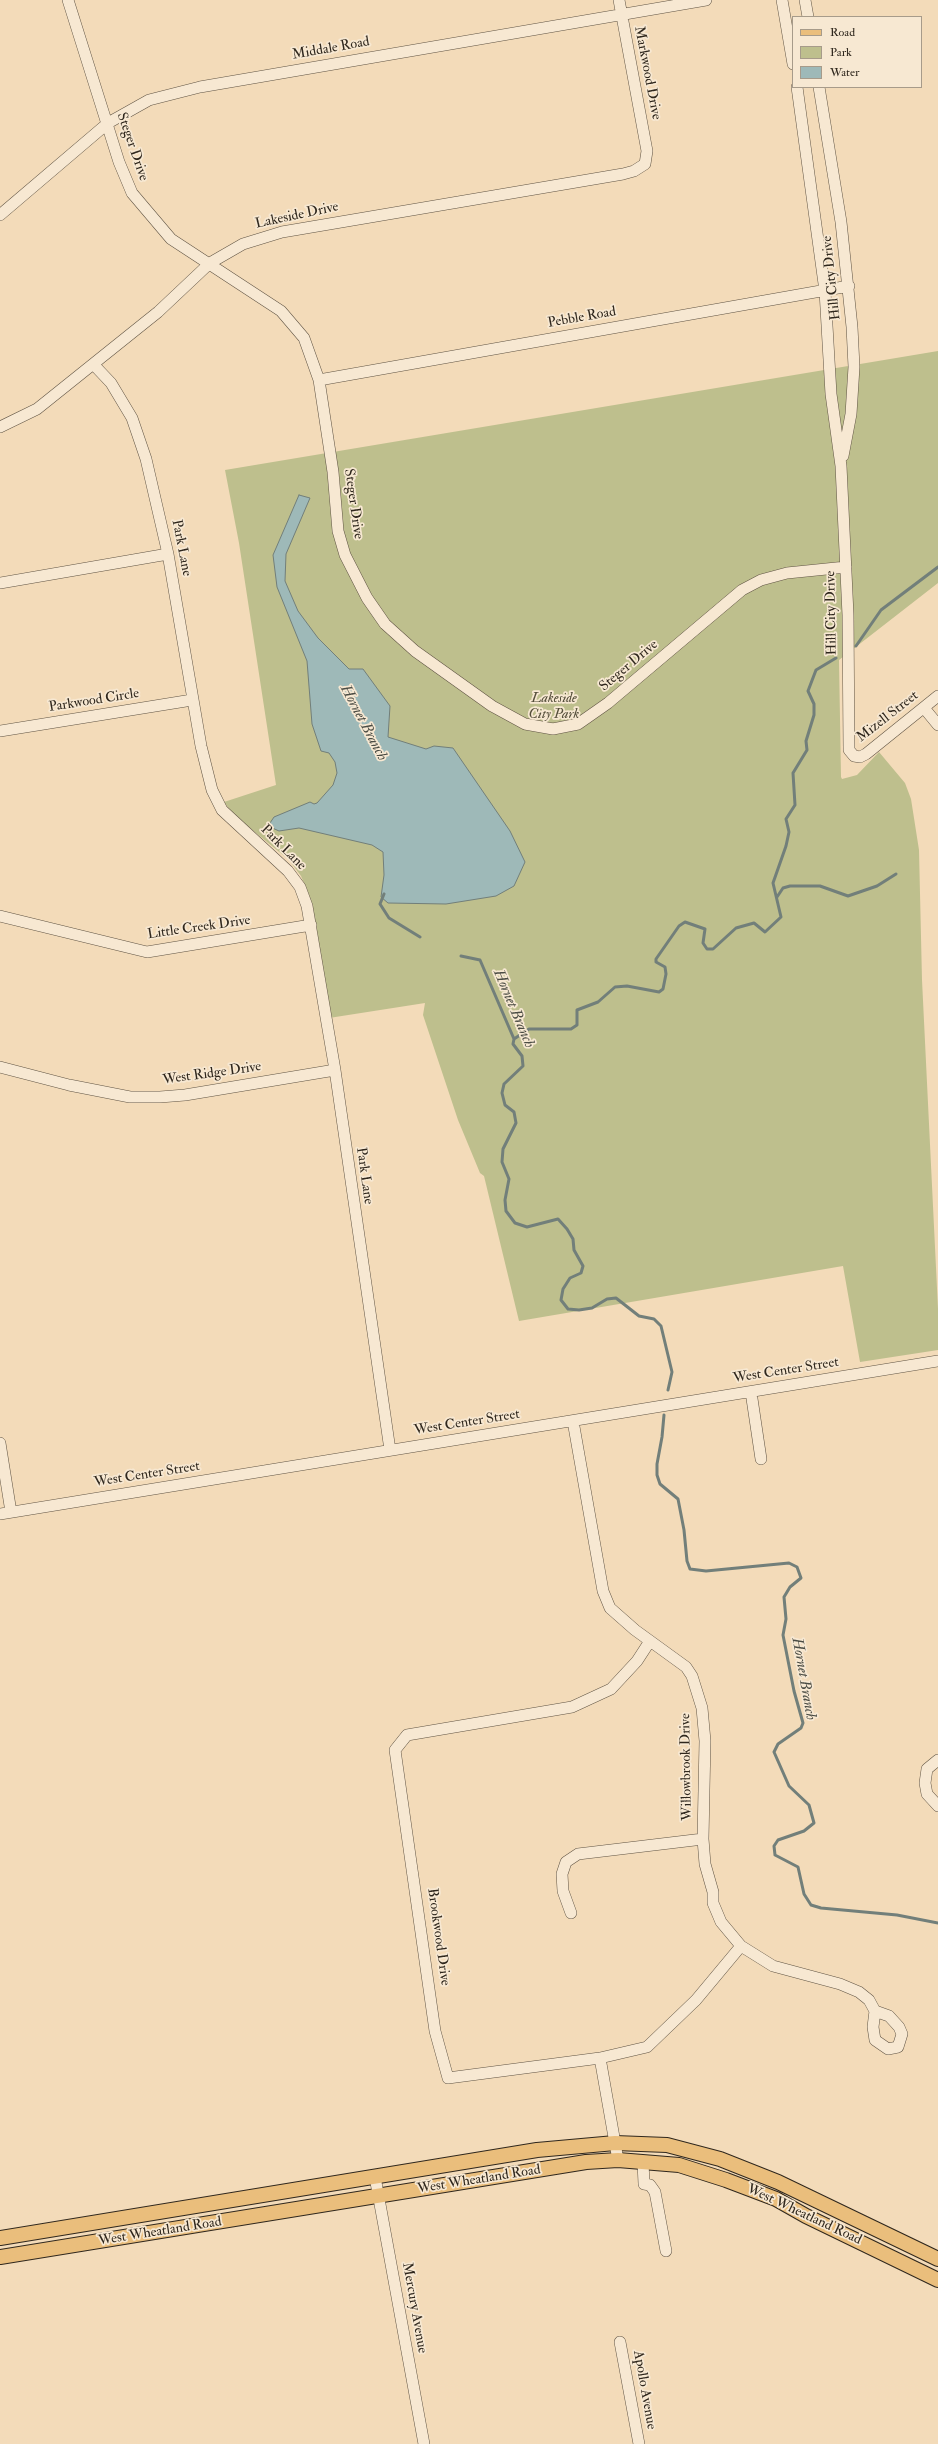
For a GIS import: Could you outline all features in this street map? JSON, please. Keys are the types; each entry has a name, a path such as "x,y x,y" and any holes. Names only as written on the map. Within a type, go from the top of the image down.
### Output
{"main road":[{"name":"West Wheatland Road","path":"0,2238 537,2150 616,2143 667,2145 720,2159 778,2182 938,2259"},
{"name":"West Wheatland Road","path":"0,2257 581,2163 618,2160 679,2165 702,2171 776,2199 806,2216 938,2280"},
{"path":"156,2212 160,2232"}],"street":[{"name":"Steger Drive","path":"68,0 108,123 119,162 132,193 171,239 210,263 281,311 294,324 304,338 319,380 333,472 338,531 346,555 367,598 386,624 415,651 492,706 525,724 553,729 578,724 608,703 742,590 761,580 787,573 846,567"},
{"name":"Markwood Drive","path":"619,0 647,151"},
{"name":"Middale Road","path":"2,210 108,123 149,100 200,87 621,13 706,0"},
{"path":"782,0 792,58"},
{"path":"805,0 808,16"},
{"name":"Hill City Drive","path":"797,88 825,291 831,394 841,466 846,567 847,743 849,750 854,756"},
{"name":"Hill City Drive","path":"819,88 850,286 854,367 850,414 841,466"},
{"name":"Lakeside Drive","path":"0,427 37,409 94,365 158,312 210,263 243,244 282,232 623,174 634,171 645,164 647,151"},
{"name":"Pebble Road","path":"319,380 850,286"},
{"name":"Park Lane","path":"94,365 111,383 132,418 146,459 168,554 192,700 212,790 222,810 288,871 300,887 307,906 335,1070 390,1450"},
{"path":"0,583 168,554"},
{"name":"Mizell Street","path":"854,756 860,757 866,754 938,696"},
{"name":"Parkwood Circle","path":"0,731 192,700"},
{"path":"924,708 938,725"},
{"name":"Little Creek Drive","path":"0,916 147,952 311,925"},
{"name":"West Ridge Drive","path":"0,1067 69,1085 114,1094 160,1097 185,1095 335,1070"},
{"name":"West Center Street","path":"0,1514 938,1361"},
{"path":"751,1392 762,1458"},
{"name":"Willowbrook Drive","path":"573,1420 603,1591 610,1608 650,1641 686,1667 692,1676 702,1708 705,1741 703,1839 705,1864 713,1892 713,1903 721,1922 741,1946 773,1966 840,1984 859,1992 869,2000 875,2011"},
{"path":"0,1443 11,1512"},
{"name":"Brookwood Drive","path":"650,1641 637,1661 611,1688 572,1707 407,1735 395,1750 435,2030 448,2078 600,2058 647,2047 696,2000 741,1946"},
{"path":"938,1760 933,1762 925,1775 927,1794 938,1806"},
{"path":"571,1913 563,1891 562,1874 566,1862 578,1854 703,1839"},
{"path":"600,2058 618,2160"},
{"path":"643,2162 644,2184 650,2185 655,2192 666,2251"},
{"name":"Mercury Avenue","path":"375,2177 424,2444"},
{"name":"Apollo Avenue","path":"620,2342 639,2444"}],"green space":[{"name":"Lakeside City Park","path":"938,351 938,583 839,660 841,777 842,779 857,775 879,752 905,783 911,799 919,850 922,980 938,1309 938,1350 860,1362 843,1266 519,1321 484,1176 480,1173 458,1120 423,1015 425,1003 329,1018 316,925 309,895 301,876 289,860 234,815 224,802 276,785 239,543 225,470"}],"water":[{"path":"299,495 310,498 286,554 285,581 298,611 318,638 349,669 363,669 390,706 388,737 426,749 434,746 453,748 510,831 525,862 514,886 496,896 446,904 388,903 381,897 384,875 383,852 372,845 299,828 279,831 268,826 274,817 310,802 314,804 317,803 333,785 337,773 335,762 329,753 321,751 312,724 307,661 277,587 273,555"}],"waterway":[{"path":"856,646 881,610 938,567"},
{"path":"514,1039 529,1029 571,1029 577,1025 577,1010 598,1002 615,987 627,986 659,992 663,989 666,974 665,967 656,962 656,959 679,926 685,922 705,929 703,943 707,949 713,949 736,928 754,923 765,932 781,917 773,883 786,846 789,832 786,819 795,805 793,773 807,750 806,741 814,715 814,704 808,691 816,670 836,658"},
{"path":"777,897 783,888 790,886 820,886 848,896 877,886 896,874"},
{"name":"Hornet Branch","path":"384,894 380,904 389,918 420,937"},
{"name":"Hornet Branch","path":"461,956 480,960 514,1039 513,1044 522,1056 523,1066 504,1084 502,1093 505,1105 514,1112 516,1123 503,1149 502,1162 509,1179 505,1200 506,1211 515,1223 527,1227 558,1219 567,1229 573,1239 574,1250 583,1266 581,1273 570,1278 563,1289 561,1300 568,1309 579,1310 592,1308 607,1299 616,1298 639,1316 654,1319 661,1326 672,1372 668,1390"},
{"name":"Hornet Branch","path":"664,1415 657,1464 657,1475 660,1484 678,1499 684,1530 687,1561 690,1569 706,1571 789,1563 797,1567 801,1578 790,1587 784,1597 786,1619 783,1635 794,1691 803,1723 801,1728 778,1744 774,1752 789,1786 809,1805 814,1823 804,1831 778,1840 774,1846 775,1855 798,1867 804,1894 811,1905 821,1908 897,1915 938,1923"}]}
